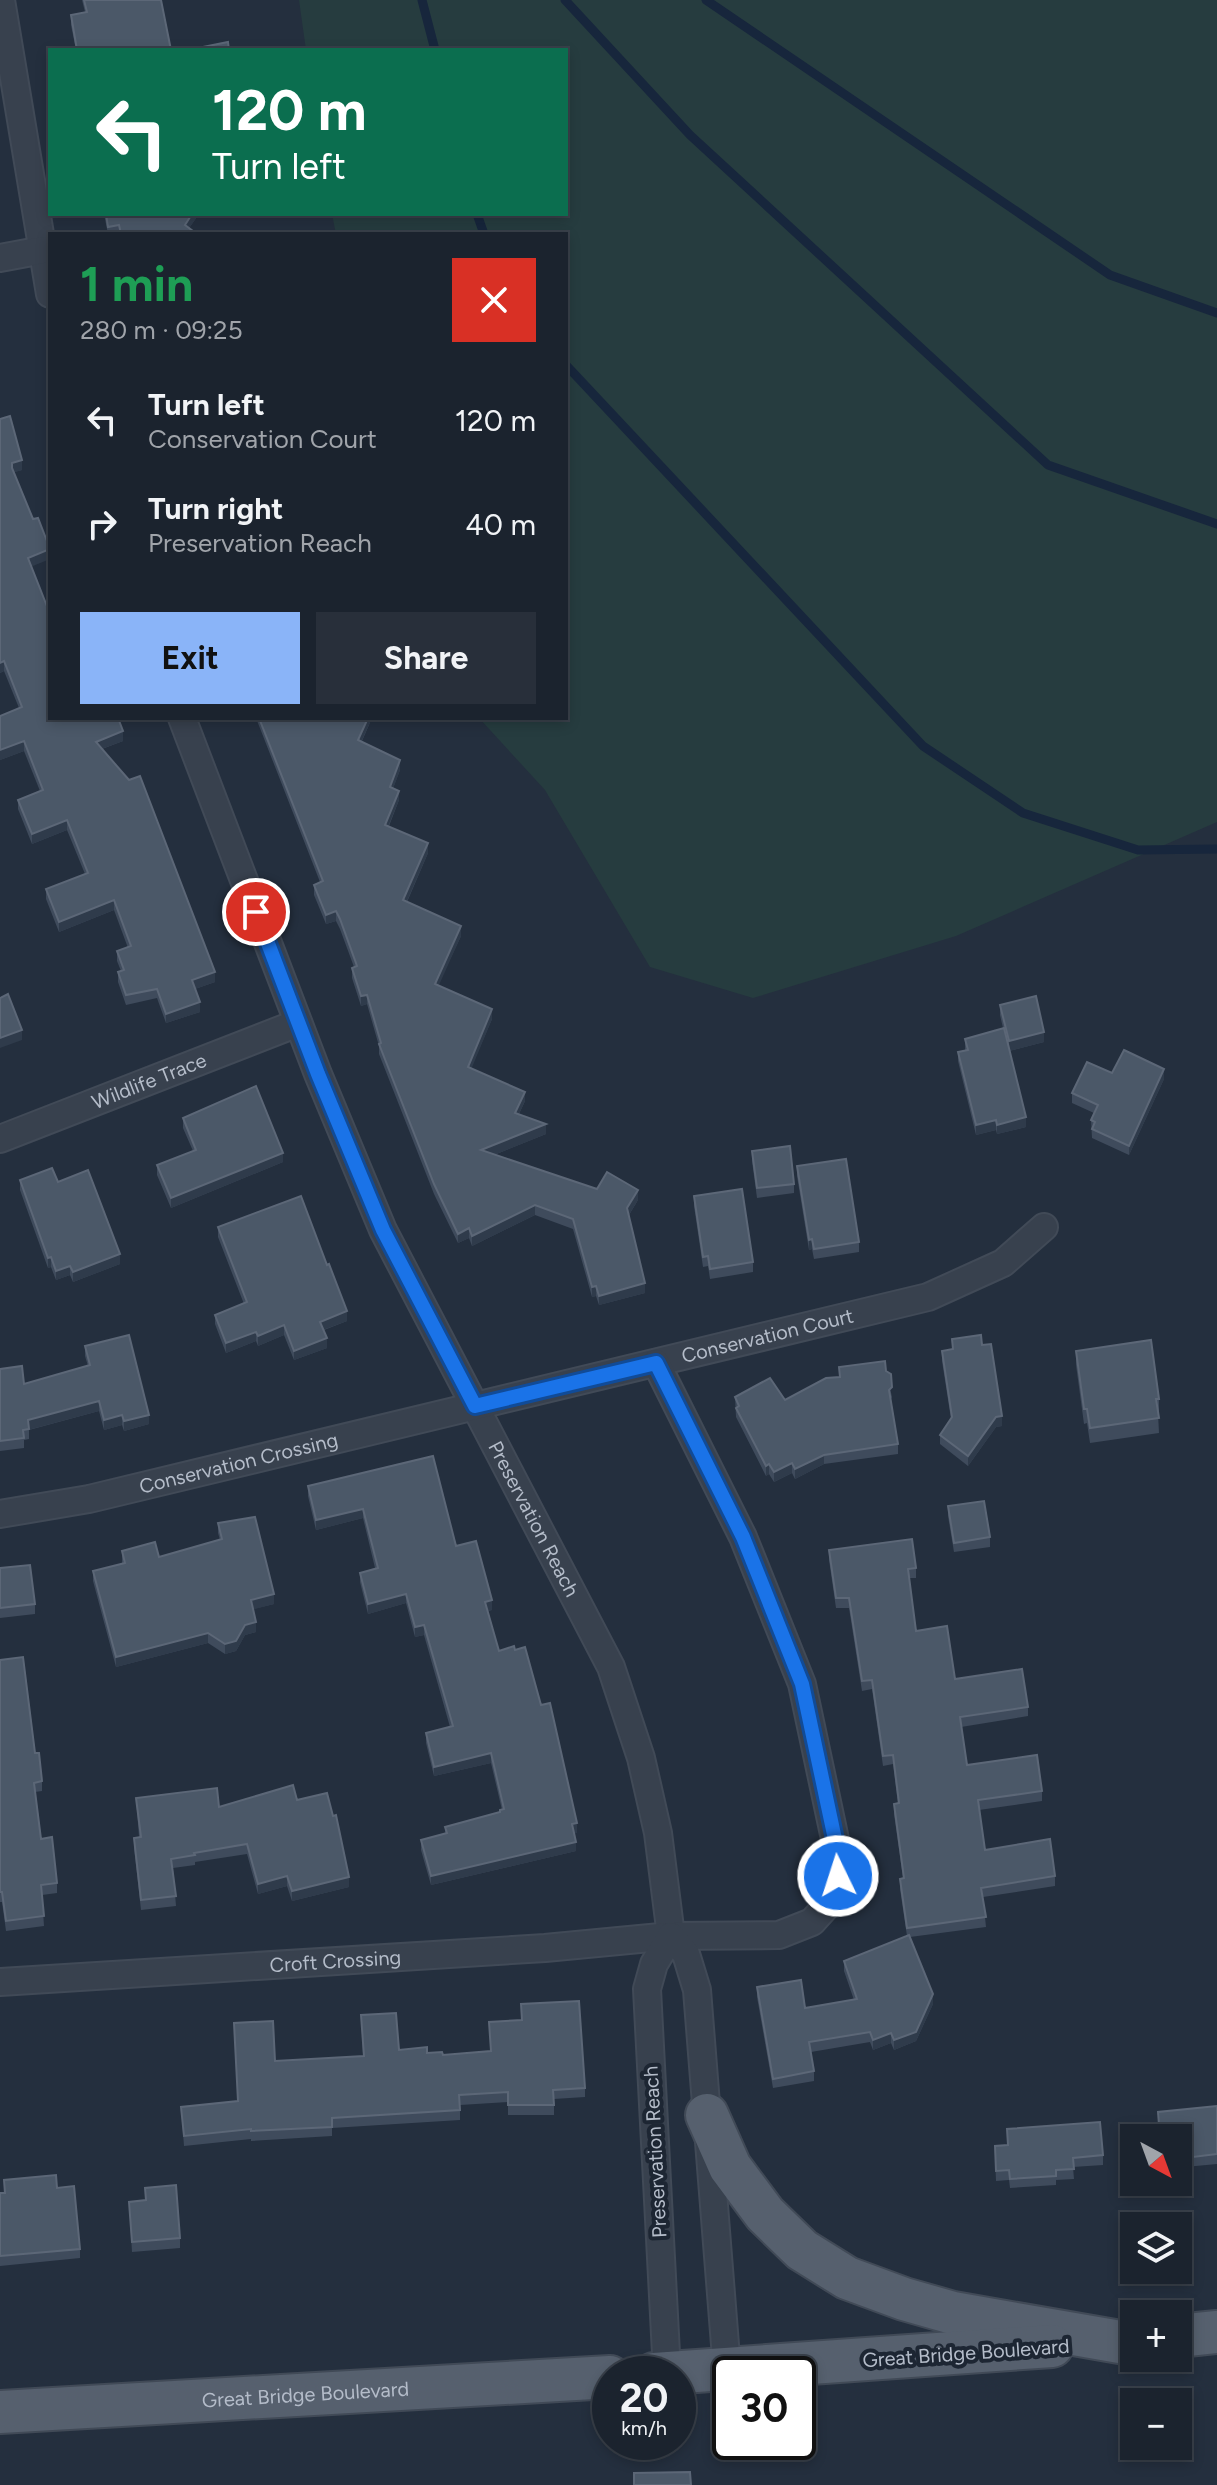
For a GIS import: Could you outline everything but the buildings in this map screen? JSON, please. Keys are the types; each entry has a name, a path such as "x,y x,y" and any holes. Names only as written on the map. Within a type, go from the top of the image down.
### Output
{"main road":[{"path":"707,2115 730,2167 765,2214 802,2250 847,2278 953,2313 1120,2340"},
{"path":"1192,2335 1217,2332"},
{"name":"Great Bridge Boulevard","path":"816,2364 1120,2342"},
{"name":"Great Bridge Boulevard","path":"0,2412 592,2378"}],"street":[{"path":"1,0 48,281"},
{"path":"0,258 43,250"},
{"name":"Preservation Reach","path":"183,720 298,1023 383,1230 611,1667 641,1758 658,1833 671,1936 686,1954 697,1990 726,2356"},
{"name":"Wildlife Trace","path":"0,1139 298,1023"},
{"name":"Conservation Court","path":"475,1406 928,1297 1003,1263 1044,1227"},
{"name":"Croft Crossing","path":"0,1982 545,1948 671,1936 779,1935 812,1922 831,1901 838,1876 836,1844 802,1684 743,1537 656,1363"},
{"name":"Conservation Crossing","path":"0,1514 89,1499 475,1406"},
{"name":"Preservation Reach","path":"666,2356 647,1989 654,1964 671,1936"}],"green space":[{"path":"299,0 1217,0 1217,822 956,936 753,998 650,967 545,790 481,720 568,720 568,232 336,232 332,216 568,216 568,48 306,48"}],"waterway":[{"path":"422,0 434,48"},
{"path":"565,0 690,135 1048,465 1217,524"},
{"path":"706,0 1110,275 1217,313"},
{"path":"478,216 483,232"},
{"path":"568,367 923,746 1023,813 1138,850 1217,849"}],"route":[{"path":"256,912 318,1074 383,1230 475,1406 656,1363 743,1537 802,1684 836,1844 838,1876"}]}
